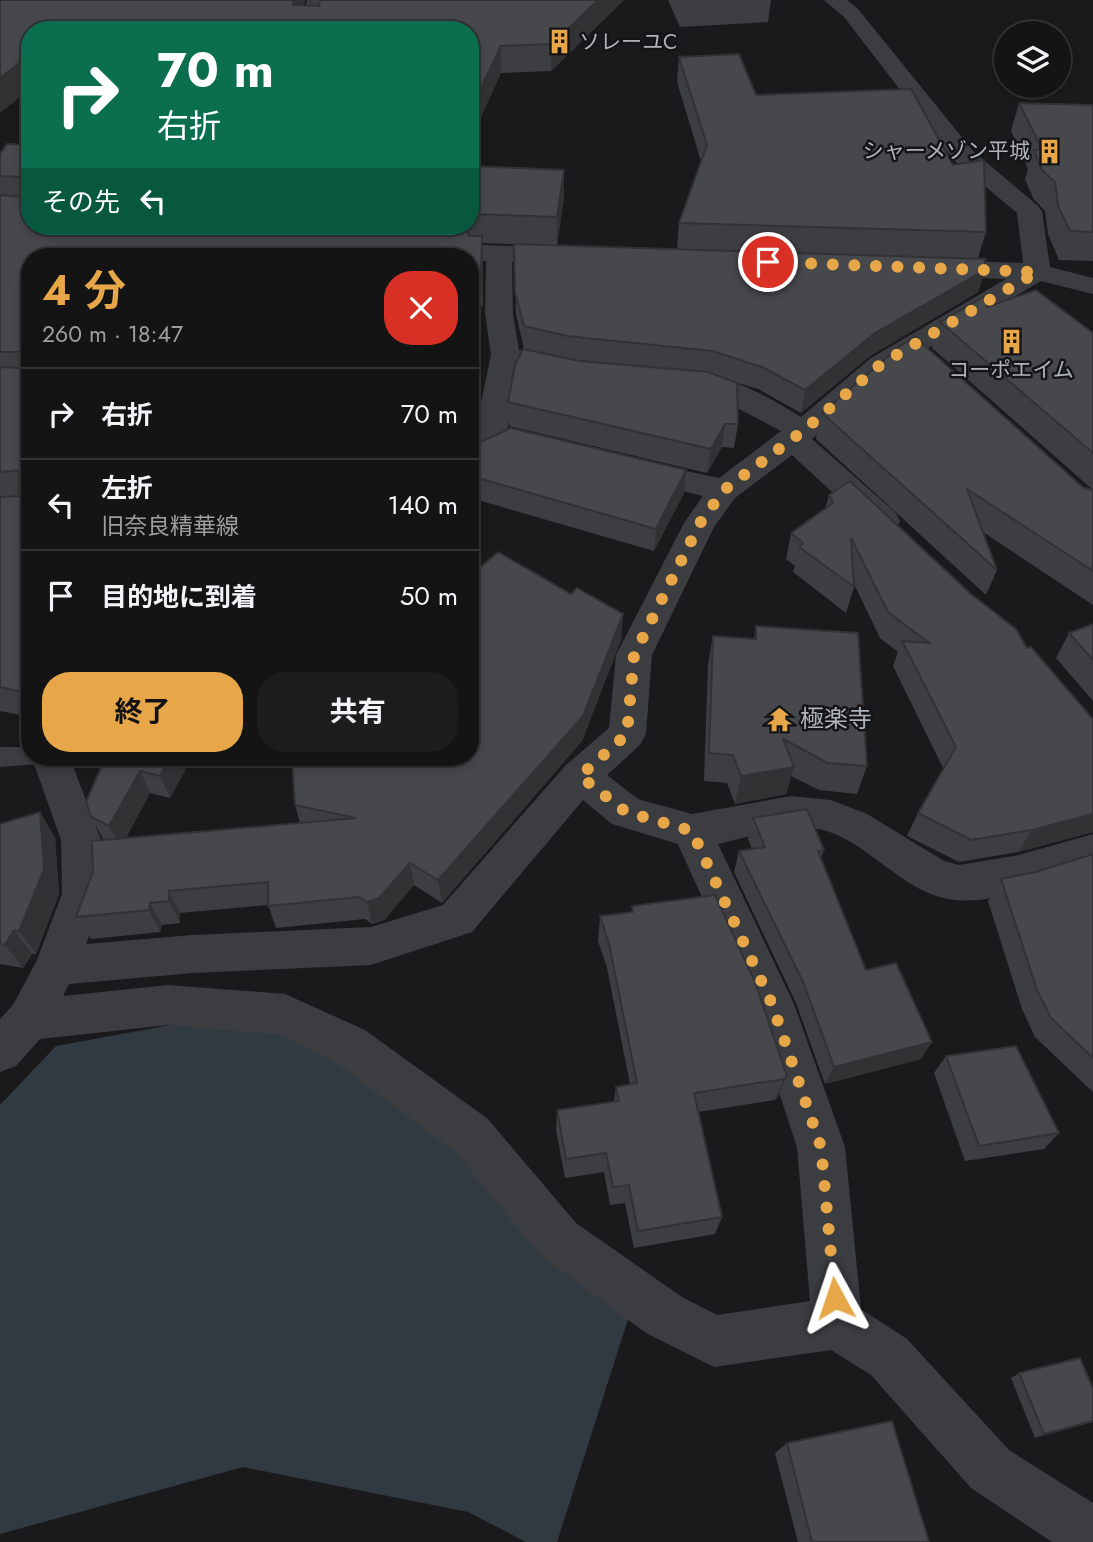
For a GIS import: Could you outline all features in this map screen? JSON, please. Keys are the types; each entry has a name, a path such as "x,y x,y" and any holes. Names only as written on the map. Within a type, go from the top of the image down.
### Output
{"street":[{"path":"312,21 317,0"},
{"path":"834,0 850,13 964,156 1028,211 1037,272"},
{"path":"479,253 589,256"},
{"path":"481,447 490,431 505,355 499,314 499,254"},
{"path":"908,267 1037,272 1093,286"},
{"path":"56,966 193,954 371,946 457,919 580,776 627,734 634,655 700,523 724,490 797,435 881,364 922,358 1037,272"},
{"path":"505,355 566,373 590,375"},
{"path":"653,381 707,384 735,393 797,435 905,541"},
{"path":"481,447 523,439"},
{"path":"600,460 724,490"},
{"path":"14,1035 56,966 83,894 81,840 53,766"},
{"path":"580,776 626,812 692,831 720,829 794,812 817,812 848,822 919,868 949,882 1003,877 1093,851"},
{"path":"692,831 772,1004 821,1147 837,1323"},
{"path":"14,1035 168,1005 285,1016 349,1045 471,1135 559,1240 664,1315 714,1341 837,1323 889,1357 990,1469 1076,1525 1093,1540"}],"lane":[{"path":"0,757 21,757"}],"shaded area":[{"path":"225,1015 357,1049 630,1313 557,1542 526,1542 468,1512 243,1467 0,1534 0,1105 56,1046"}],"building":[{"path":"0,0 294,0 293,5 319,6 320,0 598,0 552,44 501,46 479,92 479,21 21,21 21,64 0,78"},
{"path":"739,54 756,95 911,89 953,165 984,160 986,232 679,223 707,145 679,57"},
{"path":"1019,103 1093,105 1093,232 1070,231 1058,206 1055,182 1042,170 1034,150 1042,149"},
{"path":"7,144 21,145 21,177 0,176 0,154"},
{"path":"479,166 564,170 557,217 479,214"},
{"path":"0,195 21,197 21,235 482,236 479,277 479,248 21,248 21,692 0,687 0,497 19,496 19,470 0,472 0,367 20,368 20,352 0,352"},
{"path":"514,244 985,259 985,270 875,333 805,390 762,367 712,351 567,336 524,326 515,292"},
{"path":"1036,290 1093,333 1093,453 940,322 987,295 987,307"},
{"path":"915,337 1084,488 1093,490 1093,571 967,489 997,570 822,413 900,346"},
{"path":"523,349 579,361 708,372 737,383 738,424 725,424 711,449 508,402 515,365"},
{"path":"511,428 686,470 656,529 479,478 479,443"},
{"path":"850,481 971,594 1016,629 1027,648 1031,647 1093,719 1093,814 1032,830 971,840 918,813 956,747 902,641 929,643 888,612 851,538 854,587 799,547 803,543 791,533 833,503 829,495"},
{"path":"498,552 571,594 577,588 623,614 583,716 438,880 410,863 379,898 367,902 359,897 268,906 268,882 169,891 169,901 150,903 149,910 76,917 93,872 92,841 356,818 295,805 293,766 479,766 479,568"},
{"path":"1093,624 1093,660 1069,633"},
{"path":"756,626 858,633 867,766 828,763 783,739 794,767 741,776 733,755 709,753 713,636 756,639"},
{"path":"102,766 166,766 160,776 140,771 109,826 91,817 86,802"},
{"path":"807,809 824,850 818,851 866,970 896,963 932,1042 834,1067 804,984 739,851 765,847 753,818"},
{"path":"40,812 44,869 19,931 14,930 5,945 0,944 0,824"},
{"path":"1093,854 1093,1058 1051,1018 1037,990 1001,879 1036,872"},
{"path":"715,895 755,982 787,1076 784,1079 694,1093 722,1217 638,1231 629,1185 613,1187 606,1153 566,1159 557,1110 619,1101 616,1087 637,1083 609,944 600,916 633,912 632,906"},
{"path":"1016,1046 1059,1133 979,1146 946,1056"},
{"path":"1080,1358 1093,1389 1093,1421 1044,1434 1019,1373"},
{"path":"892,1421 929,1542 812,1542 787,1443"}],"place":[{"name":"ソレーユC","path":"559,42"},
{"name":"シャーメゾン平城","path":"1050,151"},
{"name":"コーポエイム","path":"1011,341"},
{"name":"極楽寺","path":"780,719"}],"route":[{"path":"768,262 1037,272 881,364 803,431 724,490 700,523 634,655 627,734 580,776 626,812 692,831 724,906 772,1004 821,1147 835,1298"}]}
